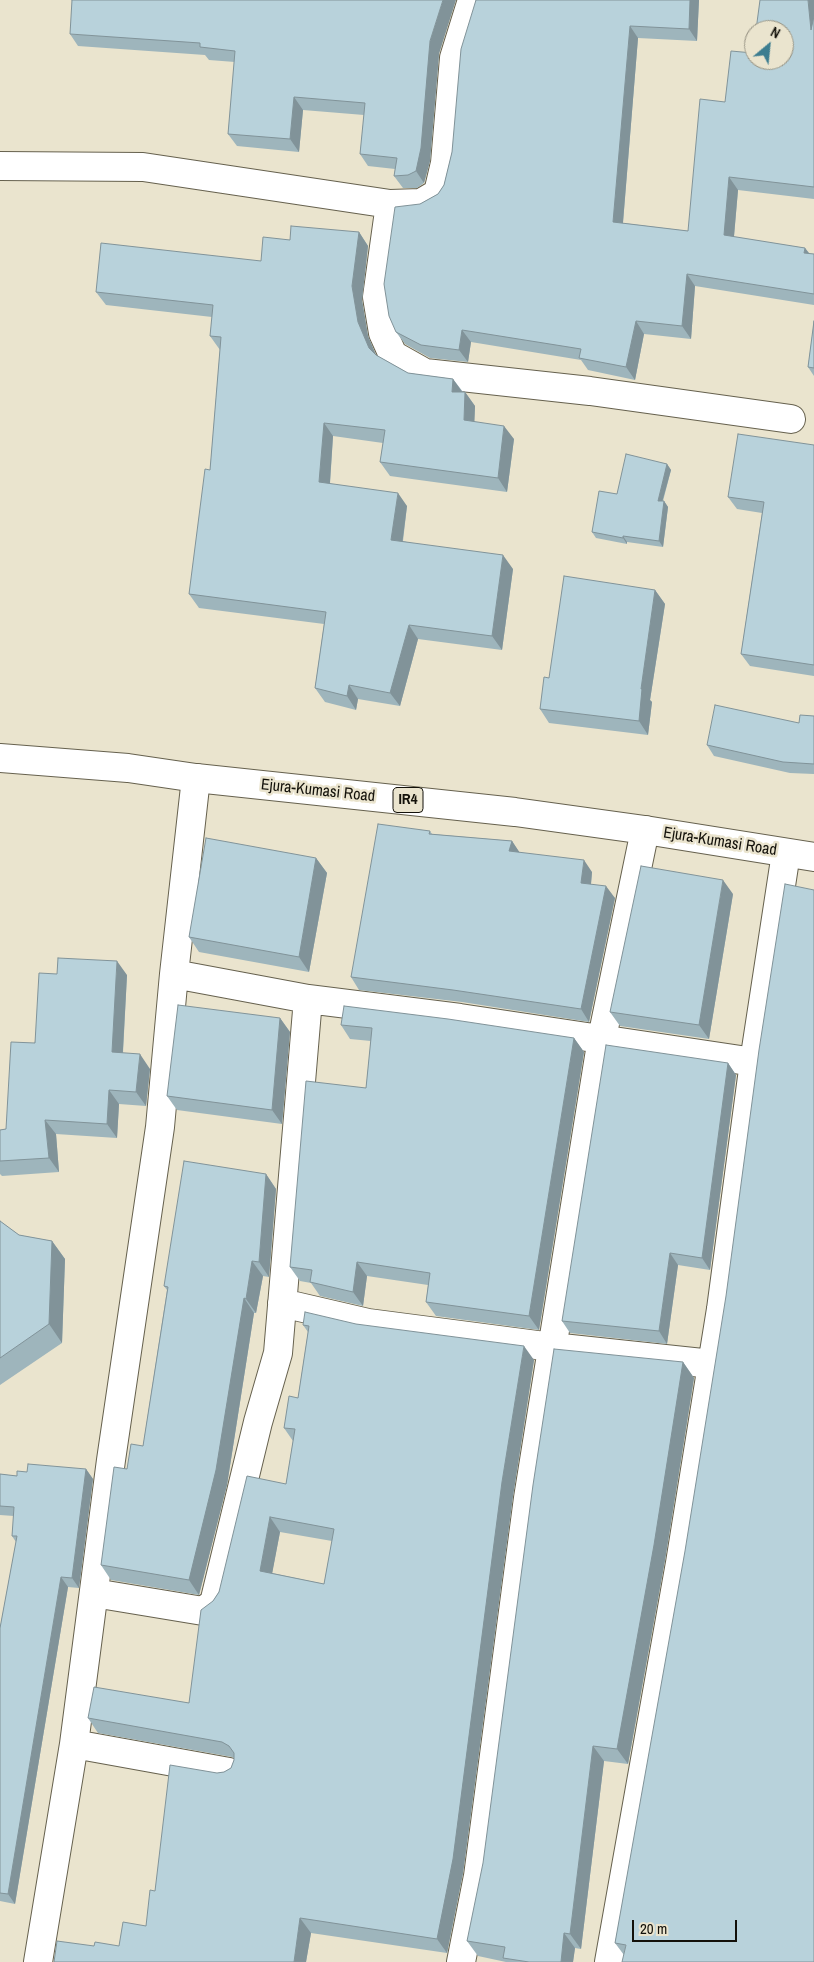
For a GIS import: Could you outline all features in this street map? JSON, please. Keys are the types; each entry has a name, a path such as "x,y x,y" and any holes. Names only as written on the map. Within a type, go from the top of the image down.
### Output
{"street":[{"path":"0,166 143,167 390,204 422,203 438,193 445,163 454,58 472,0"},
{"path":"390,204 377,297 383,333 393,355 425,373 590,391 791,419"},
{"name":"Ejura-Kumasi Road","path":"0,758 128,768 196,778 515,812 645,830 814,857"},
{"path":"38,1962 74,1744 111,1460 160,1128 174,974 196,778"},
{"path":"461,1962 478,1876 528,1498 602,1038 645,830"},
{"path":"609,1962 680,1563 712,1364 754,1062 786,853"},
{"path":"174,974 308,999 602,1038 754,1062"},
{"path":"94,1592 203,1611 214,1603 258,1422 278,1353 308,999"},
{"path":"282,1303 368,1323 552,1347 712,1364"},
{"path":"74,1744 229,1772"}],"building":[{"path":"72,0 443,0 430,41 421,148 416,171 408,175 394,176 397,158 360,154 365,103 294,97 290,139 228,134 235,51 200,47 200,43 70,34"},
{"path":"476,0 690,0 689,29 630,26 613,222 688,231 700,99 725,102 731,51 744,52 744,70 794,70 794,20 757,20 760,0 808,0 811,30 814,16 814,187 729,177 724,235 805,248 804,253 814,254 814,294 687,274 682,326 636,321 626,367 579,358 581,349 462,330 459,350 421,345 396,332 389,316 384,284 395,207 420,204 438,194 444,185 452,152 461,49"},
{"path":"291,226 359,232 352,286 358,322 369,348 376,355 408,373 453,379 452,392 465,392 464,420 504,426 498,478 380,462 385,430 324,423 319,482 398,493 391,540 503,555 492,636 409,625 390,693 349,685 347,696 315,688 326,612 189,594 205,469 210,470 221,337 210,336 213,305 96,292 101,243 261,261 263,237 290,240"},
{"path":"814,321 814,368 808,367"},
{"path":"738,434 814,445 814,665 741,654 764,502 728,497"},
{"path":"626,454 667,464 658,501 664,501 659,541 623,536 623,538 592,532 599,491 617,494"},
{"path":"564,576 655,590 641,689 639,721 540,709 544,677 549,678"},
{"path":"715,705 799,723 800,715 814,716 814,764 783,762 707,745"},
{"path":"378,824 430,831 429,834 512,841 509,851 584,860 581,883 606,886 581,1009 351,977"},
{"path":"206,838 316,858 299,957 189,937"},
{"path":"641,866 723,880 699,1025 610,1012"},
{"path":"785,884 814,890 814,1962 622,1962 626,1945 615,1943 685,1551 726,1296 759,1050"},
{"path":"58,958 117,961 112,1052 140,1054 136,1092 109,1090 107,1124 45,1120 49,1158 0,1161 0,1130 6,1129 11,1042 35,1043 39,973 57,974"},
{"path":"178,1005 280,1018 272,1110 167,1096"},
{"path":"344,1006 574,1038 529,1316 426,1302 430,1273 357,1262 353,1292 310,1282 312,1270 290,1267 306,1081 366,1088 372,1028 341,1025"},
{"path":"606,1045 728,1063 702,1258 670,1253 659,1331 562,1321"},
{"path":"184,1161 266,1174 259,1262 252,1261 246,1299 244,1298 216,1470 189,1580 101,1565 114,1467 127,1469 131,1444 143,1446 168,1287 164,1286"},
{"path":"0,1221 19,1235 52,1241 49,1324 0,1358"},
{"path":"305,1312 356,1324 524,1346 502,1482 453,1859 437,1939 300,1918 294,1962 54,1962 57,1941 94,1946 95,1942 119,1946 123,1922 146,1926 150,1890 155,1891 170,1765 217,1773 231,1768 234,1753 229,1746 222,1742 88,1718 94,1687 189,1703 201,1610 213,1601 219,1592 247,1476 286,1484 295,1429 284,1428 289,1396 298,1398 309,1326 303,1325","holes":["270,1517 334,1529 324,1584 260,1571"]},
{"path":"554,1349 683,1362 654,1545 617,1749 593,1746 570,1934 564,1933 561,1962 529,1962 503,1958 505,1947 467,1941 483,1863 533,1485"},
{"path":"28,1464 86,1469 72,1578 61,1577 8,1894 0,1893 0,1628 17,1536 12,1536 14,1507 0,1506 0,1474 17,1476 17,1471 27,1472"}]}
